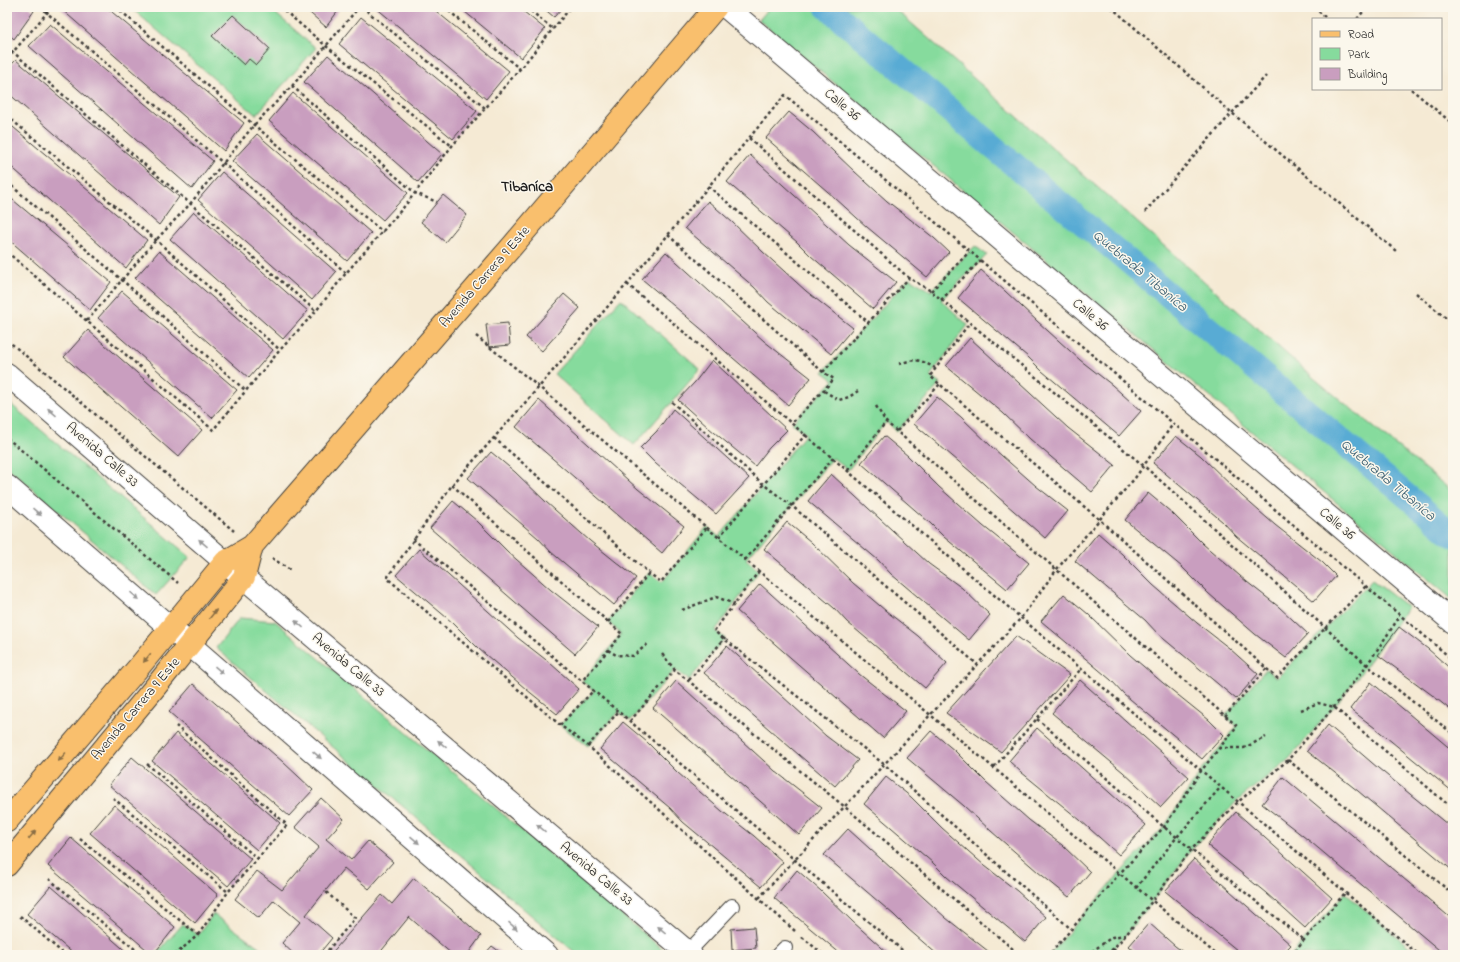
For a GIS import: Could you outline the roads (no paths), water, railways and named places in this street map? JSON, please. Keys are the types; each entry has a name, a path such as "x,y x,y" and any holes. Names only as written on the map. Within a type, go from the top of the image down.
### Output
{"main road":[{"name":"Avenida Carrera 9 Este","path":"7,821 225,562 252,546 514,244 716,7"},
{"name":"Avenida Carrera 9 Este","path":"7,865 244,577 252,546"}],"street":[{"name":"Calle 36","path":"726,7 1453,622"},
{"name":"Avenida Calle 33","path":"7,374 225,562 690,954"},
{"path":"7,486 547,955"}],"lane":[{"path":"690,954 732,906"}],"waterway":[{"name":"Quebrada Tibaníca","path":"827,7 1453,535"}],"district":[{"name":"Tibaníca","path":"527,187"}]}
